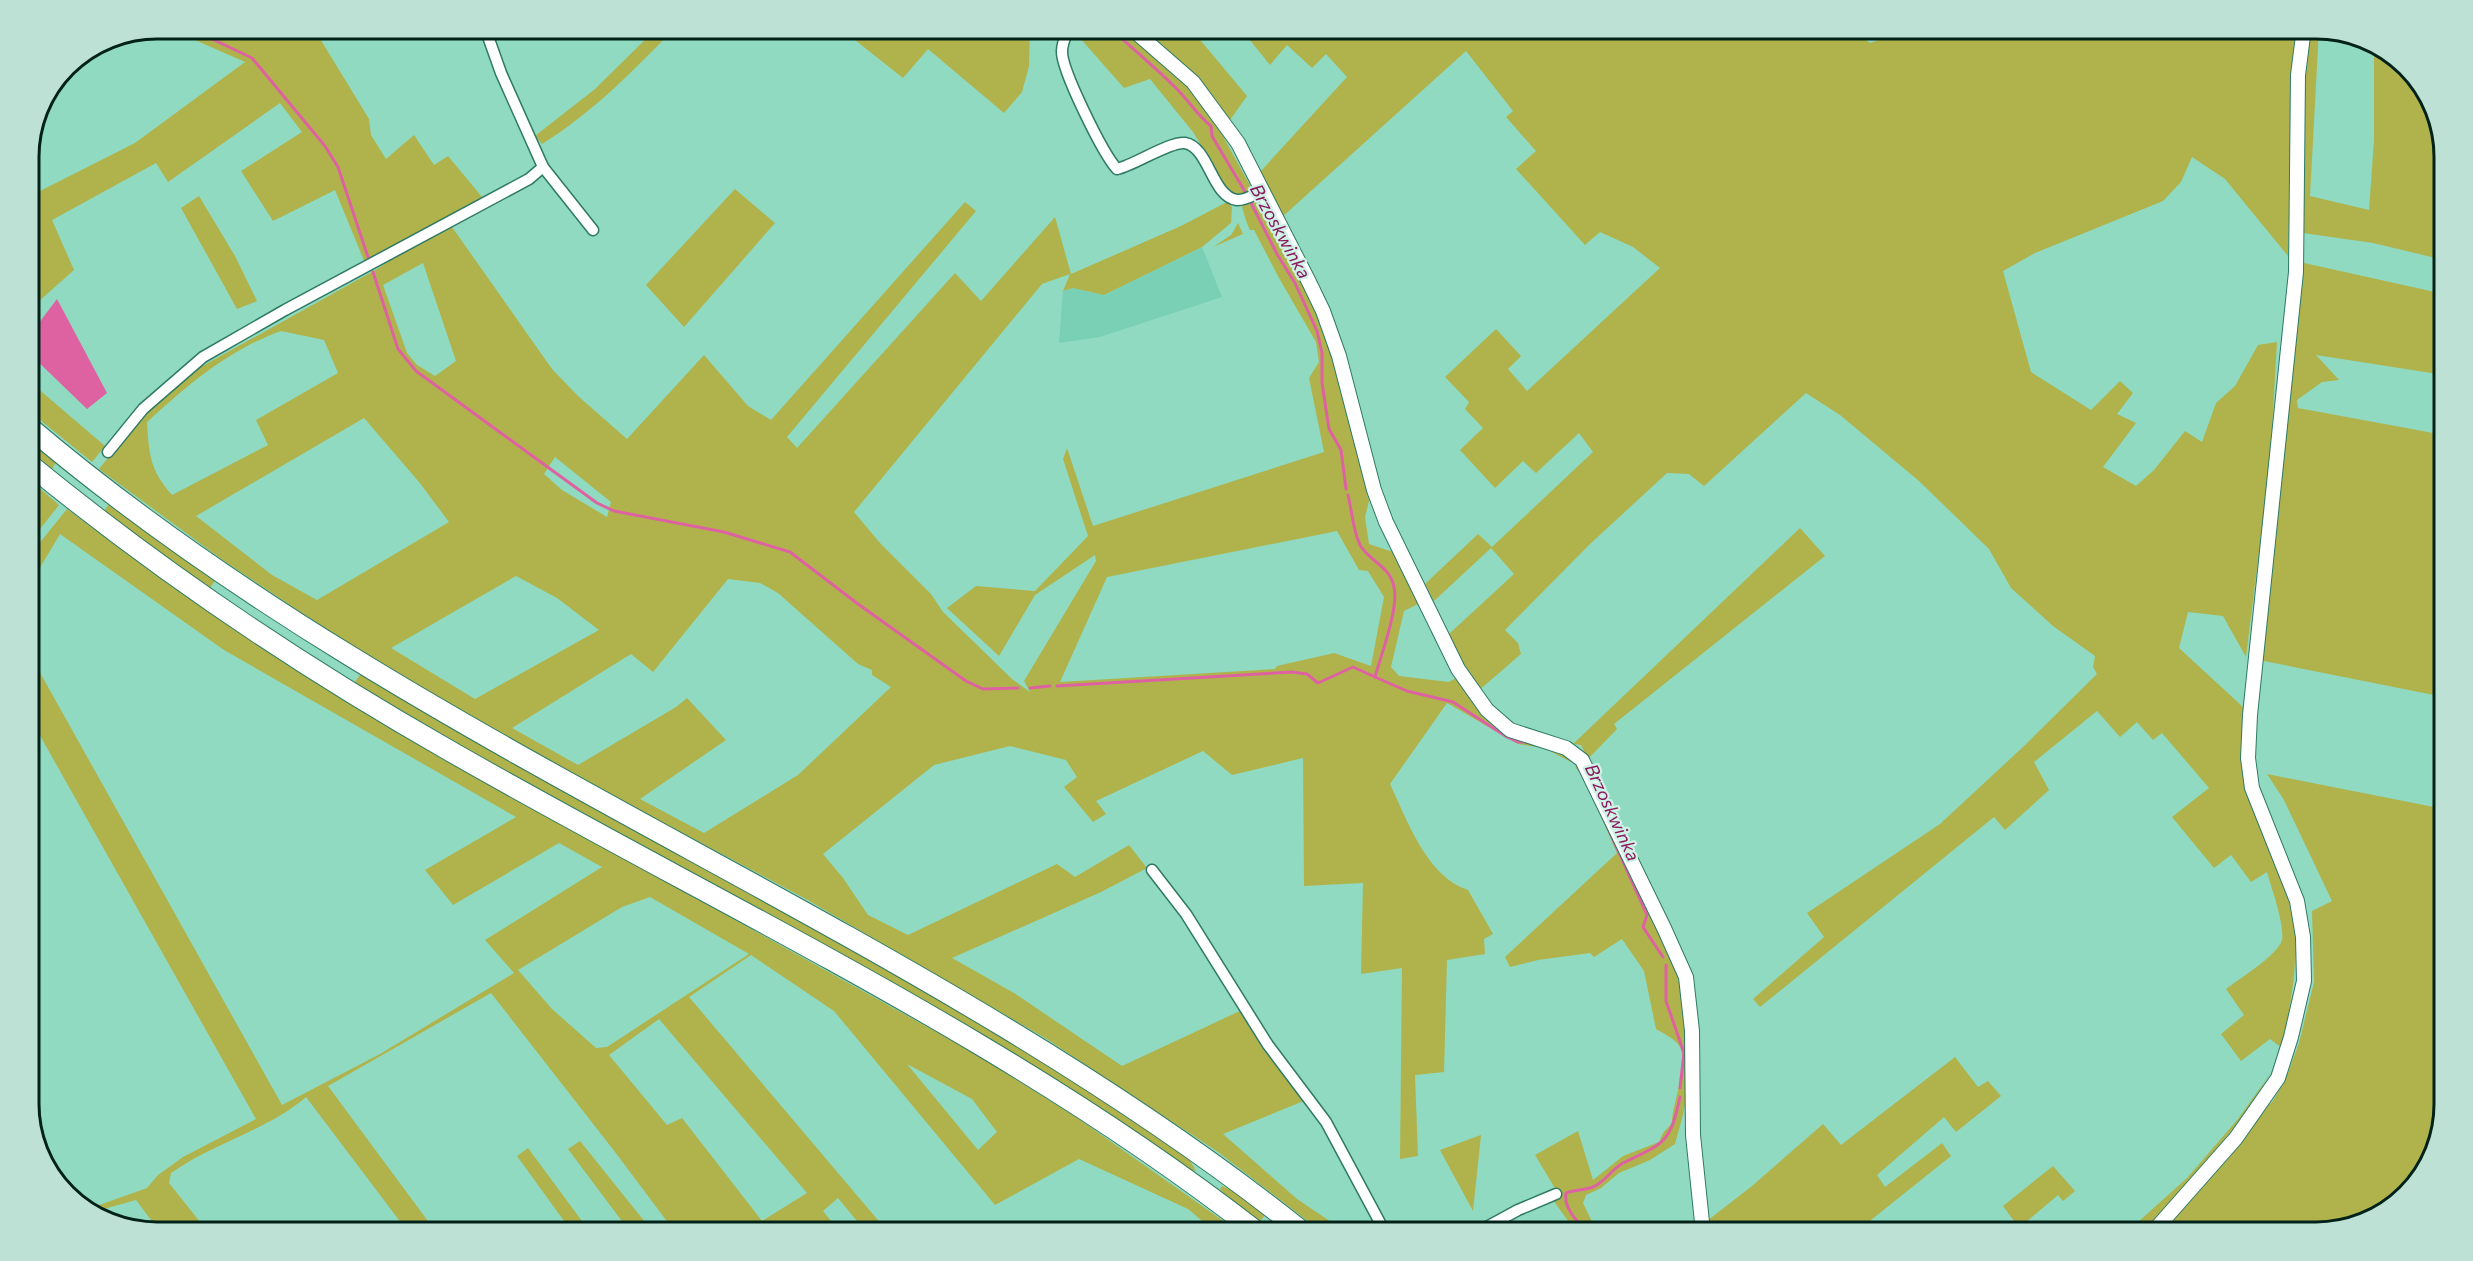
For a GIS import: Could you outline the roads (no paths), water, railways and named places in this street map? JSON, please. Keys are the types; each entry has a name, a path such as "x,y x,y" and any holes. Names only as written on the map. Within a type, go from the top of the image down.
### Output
{"highway":[{"path":"39,435 123,503 237,584 351,659 460,724 853,938 992,1018 1164,1129 1288,1222"},
{"path":"39,472 143,553 221,608 325,676 448,750 903,999 988,1049 1104,1122 1242,1222"}],"street":[{"path":"489,39 501,74 543,167 593,230"},
{"path":"1065,39 1061,48 1062,59 1072,86 1116,169 1185,143 1193,147 1202,157 1223,192 1230,198 1251,196"},
{"path":"1144,39 1193,82 1238,143 1251,196 1323,311 1338,356 1374,490 1386,522 1458,669 1487,710 1510,730 1566,748 1582,760 1683,970 1691,1003 1693,1135 1702,1222"},
{"path":"2163,1222 2236,1138 2278,1078 2291,1037 2304,981 2303,937 2297,901 2252,788 2248,758 2250,715 2296,272 2298,75 2303,39"},
{"path":"108,452 143,409 203,357 285,310 529,179 543,167"},
{"path":"1152,870 1192,923 1268,1045 1326,1122 1379,1222"},
{"path":"1496,1222 1556,1194"}],"waterway":[{"path":"212,39 252,58 325,146 338,167 369,260"},
{"name":"Brzoskwinka","path":"1122,39 1168,80 1211,126 1212,136 1247,195"},
{"name":"Brzoskwinka","path":"1250,201 1277,254 1295,283 1317,331 1322,353 1322,383 1329,429 1341,450 1346,489"},
{"path":"373,272 398,349 416,371 597,503 614,511 724,532 790,552 966,681 983,689 1018,688"},
{"name":"Brzoskwinka","path":"1348,495 1360,545 1384,569 1394,587 1392,619 1375,677 1407,691 1453,702 1507,737 1518,742 1528,742"},
{"path":"1057,686 1292,672 1307,674 1318,683 1353,667 1375,677"},
{"path":"1030,688 1050,686"},
{"name":"Brzoskwinka","path":"1607,826 1647,915 1643,927 1663,957"},
{"name":"Brzoskwinka","path":"1666,965 1666,1001 1684,1053 1680,1088"},
{"name":"Brzoskwinka","path":"1579,1222 1569,1209 1566,1193 1597,1185 1623,1163 1656,1146 1663,1140 1673,1124 1680,1097"}]}
